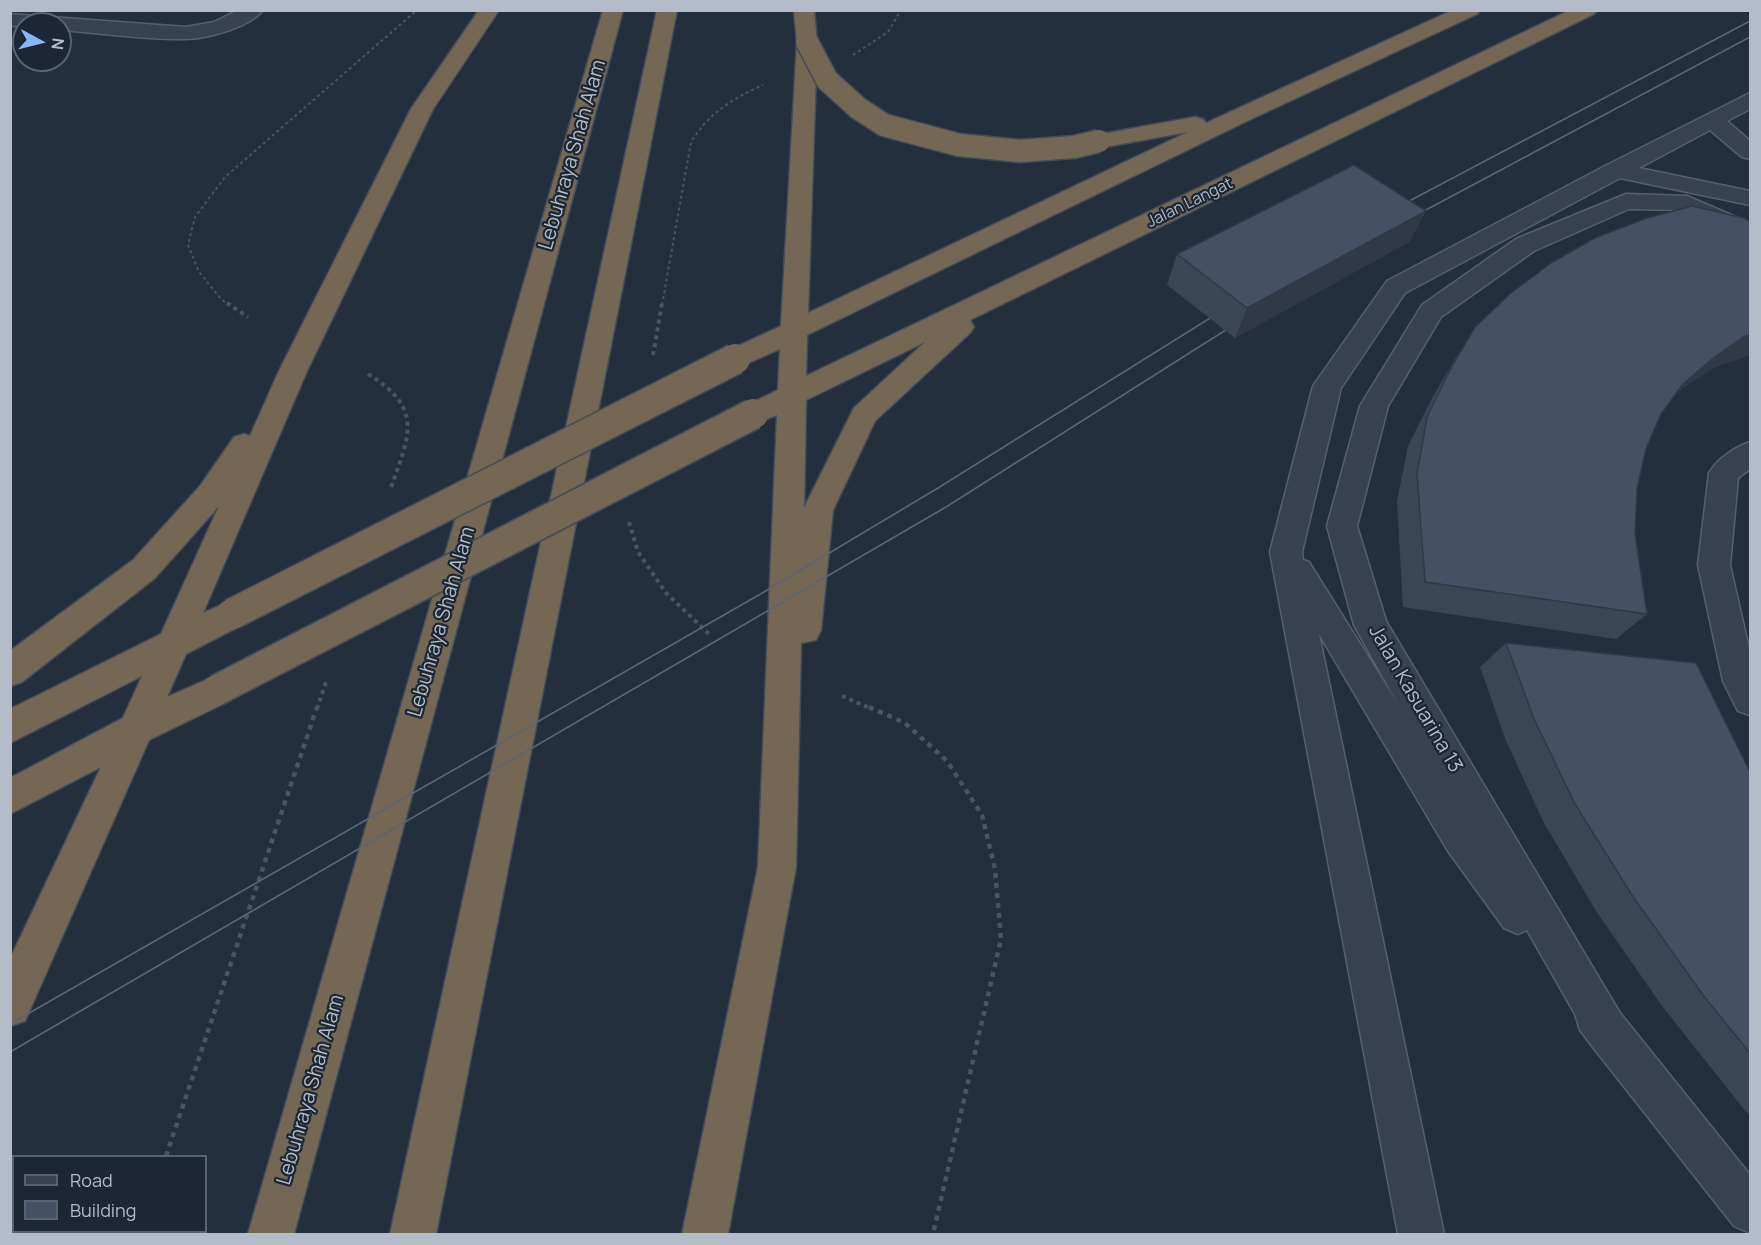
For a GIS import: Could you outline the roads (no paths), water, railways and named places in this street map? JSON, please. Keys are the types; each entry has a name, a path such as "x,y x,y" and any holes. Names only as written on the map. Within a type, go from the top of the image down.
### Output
{"highway":[{"path":"10,1005 174,644 293,371 422,109 489,10"},
{"name":"Lebuhraya Shah Alam","path":"271,1234 613,10"},
{"path":"413,1234 667,10"},
{"path":"777,867 794,331 807,42 804,10"},
{"path":"10,727 735,359 1239,116 1470,10"},
{"name":"Jalan Langat","path":"10,797 136,729 217,690 793,394 1587,10"},
{"path":"807,42 827,80 858,108 884,124 912,134 959,145 1020,151 1074,147 1239,116"},
{"path":"705,1234 777,867 818,510 864,415 932,351 1004,292"},
{"path":"10,671 144,569 211,494 293,371"}],"street":[{"path":"10,20 186,33 212,30 232,24 253,10"},
{"path":"1421,1234 1287,552 1327,386 1396,287 1615,170 1713,122 1750,100"},
{"path":"1713,122 1750,152"},
{"path":"1615,170 1750,198"},
{"name":"Jalan Kasuarina 13","path":"1607,1031 1371,625 1342,526 1374,406 1431,311 1525,245 1626,201 1687,203 1750,232"},
{"path":"1750,453 1724,473 1714,565 1740,681 1750,700"},
{"name":"Jalan Kasuarina 13","path":"1287,552 1461,838 1607,1031 1750,1210"}],"tram line":[{"path":"1396,208 1750,21"},
{"path":"1409,219 1750,37"},
{"path":"10,1024 764,592 938,488 1223,310"},
{"path":"10,1052 946,507 1240,321"}]}
